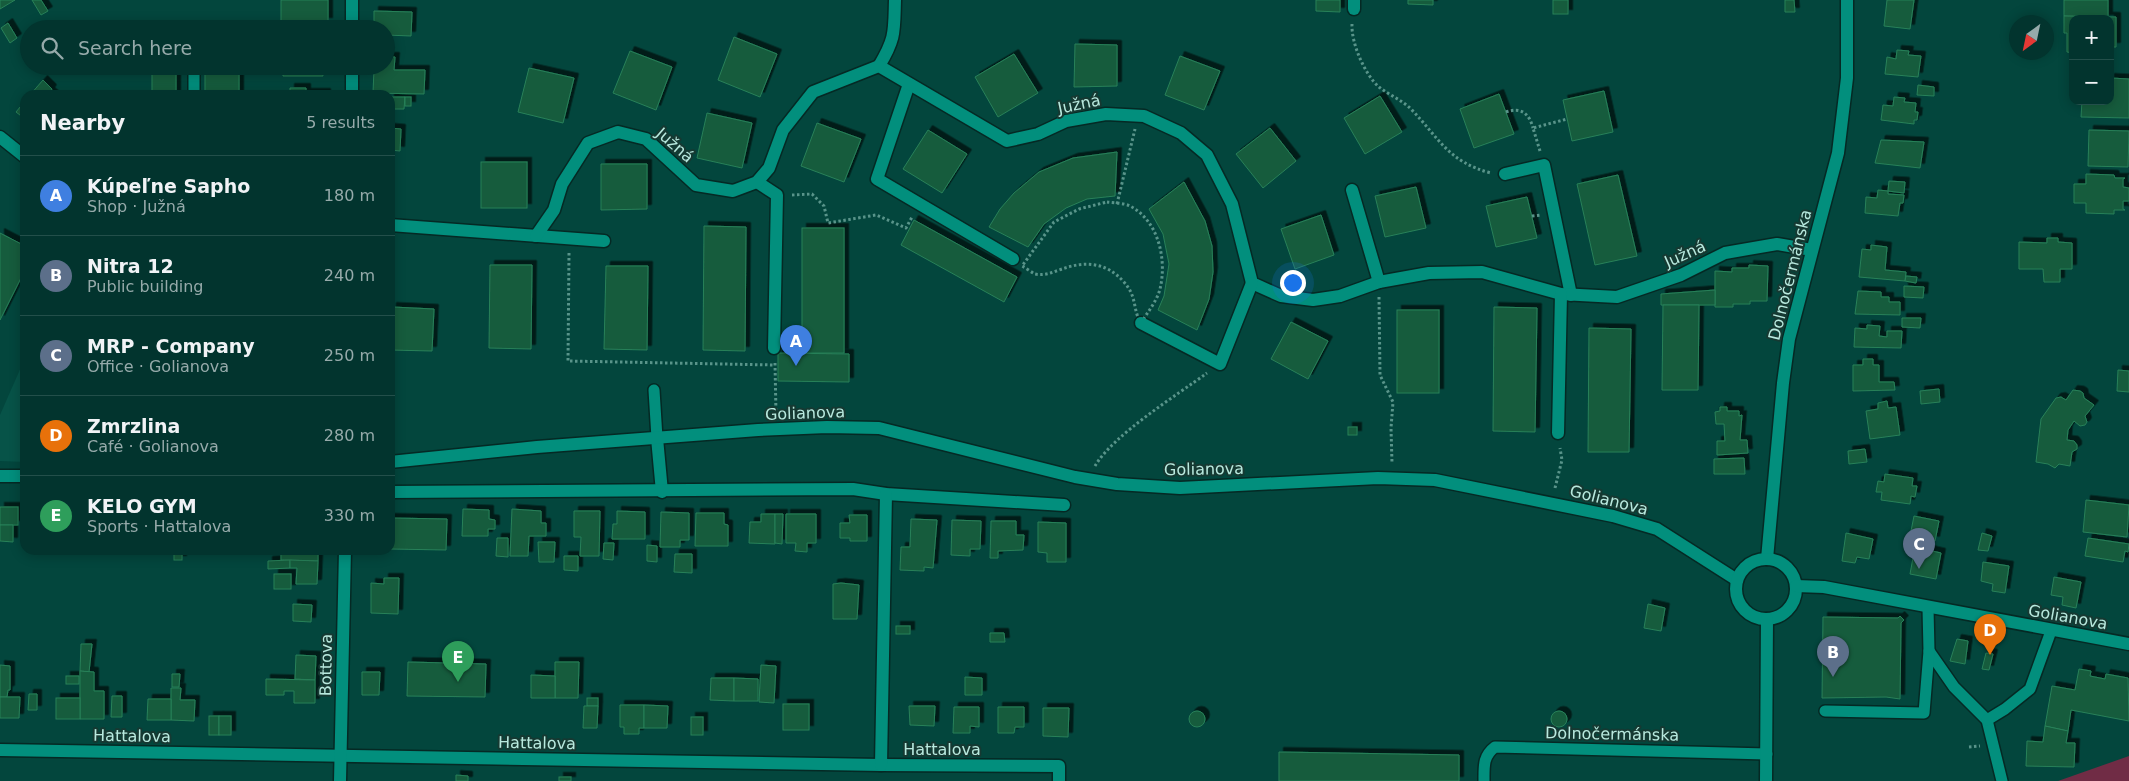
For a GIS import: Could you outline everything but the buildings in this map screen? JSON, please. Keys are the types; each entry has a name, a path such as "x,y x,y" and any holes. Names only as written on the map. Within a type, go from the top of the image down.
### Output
{"street":[{"path":"352,0 352,20"},
{"path":"774,348 777,194 757,182 769,168 783,130 813,92 879,66 889,50 894,36 894,0"},
{"name":"Dolnočermánska","path":"1767,559 1783,383 1789,339 1838,153 1847,78 1847,0"},
{"name":"Južná","path":"879,66 1007,142 1038,134 1066,121 1106,114 1144,116 1181,133 1207,155 1232,204 1252,283 1281,296 1313,300 1340,296 1379,282 1429,272 1482,272 1566,294 1617,297 1681,275 1725,253 1777,244 1812,250"},
{"path":"352,75 352,90"},
{"path":"909,84 878,179 1013,259"},
{"name":"Južná","path":"536,236 554,210 562,184 588,143 618,132 646,138 696,185 733,191 757,182"},
{"path":"0,137 20,153"},
{"path":"1505,174 1544,165 1566,294 1558,433"},
{"path":"1352,190 1379,282"},
{"path":"395,225 604,241"},
{"path":"1140,323 1220,364 1252,283"},
{"name":"Golianova","path":"395,461 537,446 827,427 879,428 1075,477 1117,484 1180,488 1378,478 1436,480 1613,516 1657,529 1737,580"},
{"path":"657,438 662,492"},
{"path":"0,476 20,476"},
{"path":"395,492 662,492 853,489 886,494 1064,505"},
{"path":"881,765 886,494"},
{"name":"Bottova","path":"340,781 345,555"},
{"path":"1767,559 1778,561 1786,567 1793,576 1796,586 1794,599 1789,608 1778,616 1767,619 1756,617 1743,608 1737,595 1737,580 1741,572 1749,564 1767,559"},
{"name":"Golianova","path":"1796,586 1824,587 2050,631 2129,644"},
{"path":"1766,781 1767,619"},
{"name":"Hattalova","path":"0,750 881,765 1059,766 1059,781"}],"lane":[{"path":"194,75 194,90"},
{"path":"654,390 657,438"},
{"path":"1825,712 1924,713 1929,651 1928,608"},
{"path":"1987,720 2005,709 2030,688 2050,631"},
{"path":"1929,651 1954,687 1987,720 2002,781"},
{"name":"Dolnočermánska","path":"1484,781 1484,761 1488,752 1495,747 1767,754"}],"path":[{"path":"1354,4 1352,29 1358,56 1378,86 1410,108 1456,159 1478,170 1497,175 1505,174"},
{"path":"1506,112 1518,109 1528,115 1544,165"},
{"path":"1117,204 1137,115"},
{"path":"1533,128 1567,119"},
{"path":"777,194 812,194 824,206 828,223 876,215 906,228 919,204"},
{"path":"1108,202 1129,206 1146,217 1160,245 1163,272 1160,291 1140,323 1133,294 1112,271 1095,264 1079,264 1049,274 1035,274 1022,266 1054,222 1079,209 1108,202"},
{"path":"569,238 568,361 775,365"},
{"path":"1379,282 1380,375 1393,402 1391,428 1392,463"},
{"path":"774,348 776,415"},
{"path":"1095,466 1100,457 1128,432 1220,364"},
{"path":"1555,489 1562,460 1558,433"}],"shaded area":[{"path":"20,369 20,462 0,461 0,415"},
{"path":"2129,756 2129,781 2058,781"}],"place":[{"name":"Kúpeľne Sapho","path":"796,366"},
{"name":"MRP - Company","path":"1919,569"},
{"name":"Zmrzlina","path":"1990,655"},
{"name":"Nitra 12","path":"1833,677"},
{"name":"KELO GYM","path":"458,682"}]}
